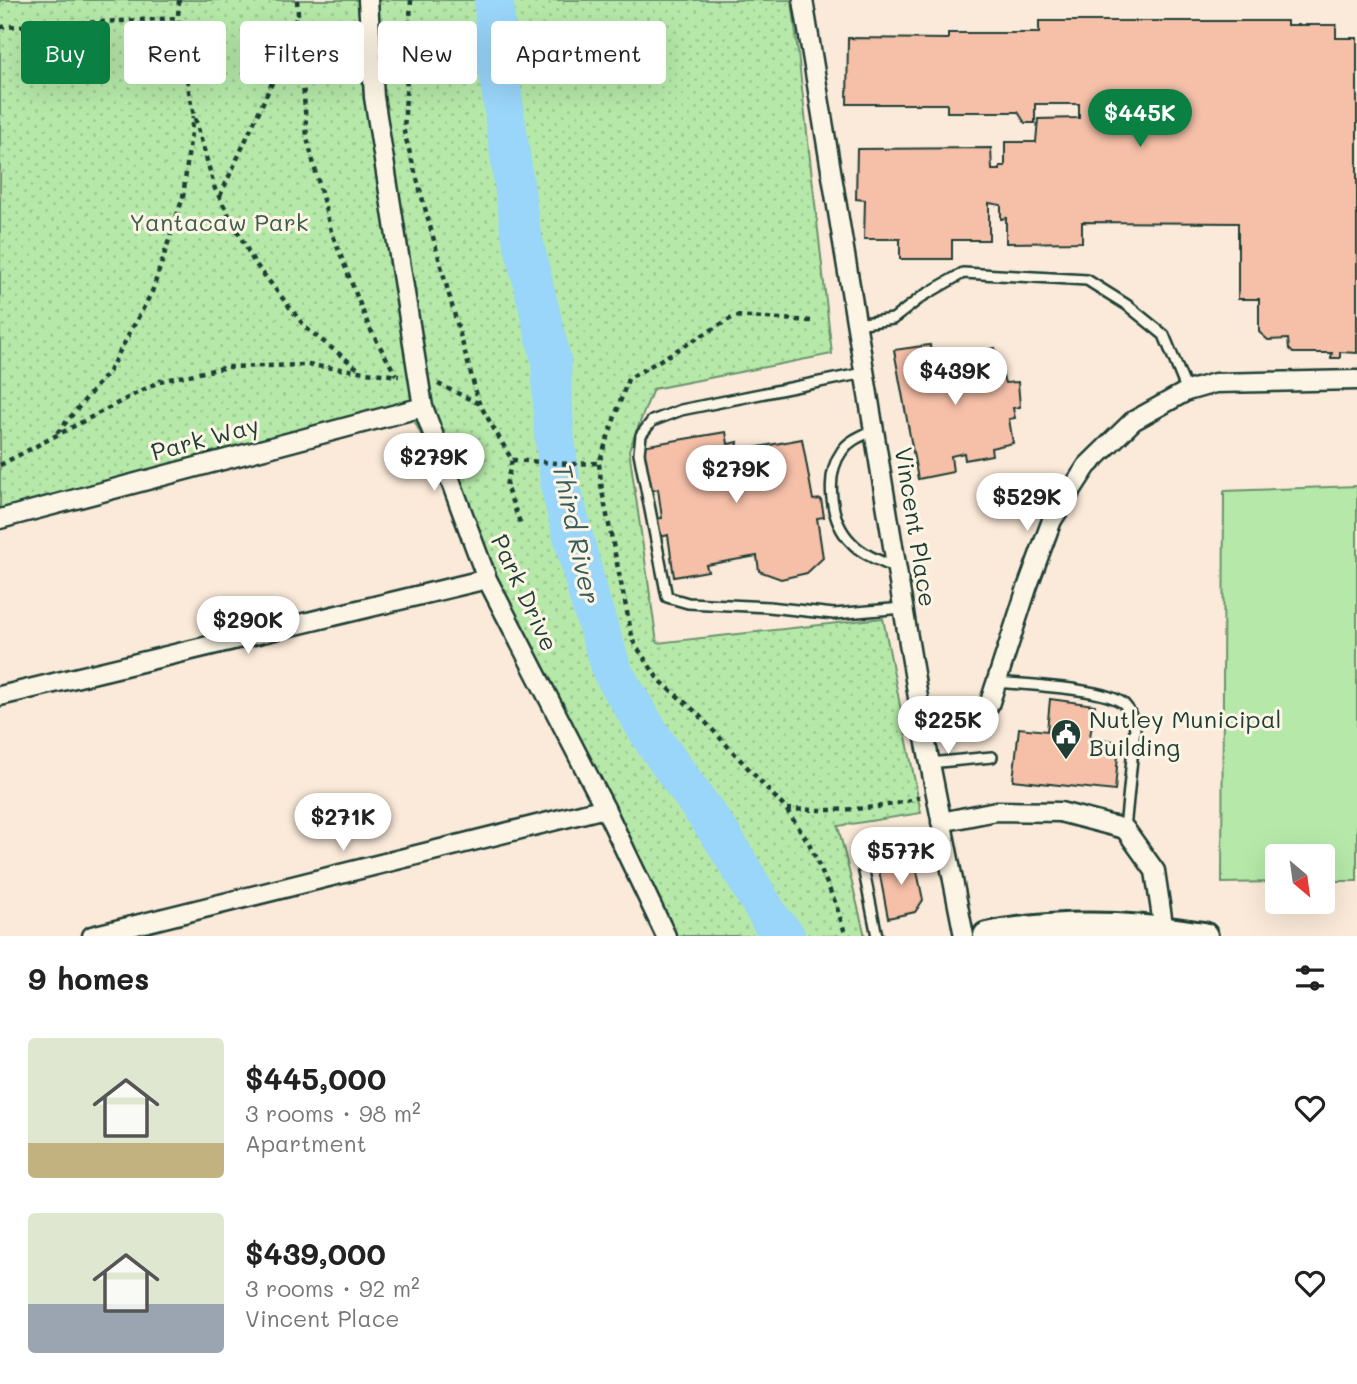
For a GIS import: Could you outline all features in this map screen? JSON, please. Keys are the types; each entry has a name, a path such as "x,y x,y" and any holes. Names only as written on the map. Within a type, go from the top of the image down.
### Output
{"street":[{"name":"Park Drive","path":"368,0 374,97 423,407 487,579 605,808 666,936"},
{"name":"Vincent Place","path":"803,0 929,763 964,936"},
{"path":"923,728 951,721 989,705 1052,520 1087,466 1133,421 1187,391 1215,383 1357,380"},
{"name":"Park Way","path":"0,519 423,407"},
{"path":"0,696 487,579"},
{"path":"92,936 605,808"},
{"path":"942,827 996,811 1060,812 1125,829 1154,870 1186,934 1041,928 987,936"}],"lane":[{"path":"856,324 892,319 923,296 963,273 1087,280 1127,305 1164,335 1187,391"},
{"path":"864,373 681,410 652,421 641,435 639,453 667,597 688,603 834,614 903,608"},
{"path":"874,430 853,440 842,450 832,470 831,488 842,530 852,545 897,568"},
{"path":"997,682 1108,695 1124,705 1135,728 1125,829"},
{"path":"929,763 992,757"},
{"path":"877,936 860,852 942,827"}],"path":[{"path":"178,0 178,18 193,113 219,197 254,262 306,328 362,372"},
{"path":"295,0 307,138 331,231 369,327 397,376"},
{"path":"411,0 404,132 478,403 512,460 506,486 521,526"},
{"path":"219,197 289,46 297,13"},
{"path":"0,27 178,18"},
{"path":"54,436 109,371 152,292 183,197 193,113"},
{"path":"811,321 735,316 628,379 599,463 602,491 633,642 658,679 696,712 786,809 809,844 835,902 846,936"},
{"path":"0,465 160,381 228,367 307,365 432,380 478,403"},
{"path":"512,460 599,463"},
{"path":"786,809 836,812 906,801 935,792"}],"green space":[{"name":"Yantacaw Park","path":"0,0 792,0 832,354 653,389 629,450 657,643 883,618 921,813 838,826 865,936 667,936 409,410 0,518"},
{"path":"1357,486 1357,881 1335,881 1335,844 1265,844 1265,882 1222,883 1224,491"}],"building":[{"path":"1039,21 1287,21 1287,25 1336,25 1336,38 1357,38 1357,353 1340,352 1340,358 1331,358 1332,353 1293,353 1289,349 1288,339 1268,340 1259,332 1259,299 1238,299 1238,223 1082,222 1082,242 1006,243 1006,218 1001,219 1001,205 989,203 989,240 952,240 952,259 900,259 900,239 864,239 865,200 856,199 857,149 991,148 992,170 1000,170 1000,166 1005,166 1005,142 1036,142 1038,119 1079,118 1079,104 1035,104 1035,123 1025,123 1018,112 947,112 947,104 847,104 848,38 948,39 948,33 1039,33"},
{"path":"930,345 932,362 995,348 1005,383 1018,382 1020,407 1013,408 1015,418 1009,419 1013,443 991,448 992,455 965,460 964,453 951,456 953,472 918,479 894,350"},
{"path":"726,432 728,444 738,442 737,451 802,439 813,500 821,499 824,517 817,518 823,558 807,573 781,579 759,571 757,556 706,565 708,571 674,577 668,535 661,537 657,519 662,518 658,489 652,491 642,446"},
{"name":"Nutley Municipal Building","path":"1050,699 1095,705 1090,737 1119,742 1115,791 1013,780 1019,728 1047,731"},
{"path":"914,857 923,900 915,912 888,918 878,865"}],"waterway":[{"name":"Third River","path":"494,0 496,51 520,228 551,360 554,432 561,489 590,601 613,673 656,744 723,838 771,920 785,936"}],"place":[{"name":"Nutley Municipal Building","path":"1066,761"}]}
